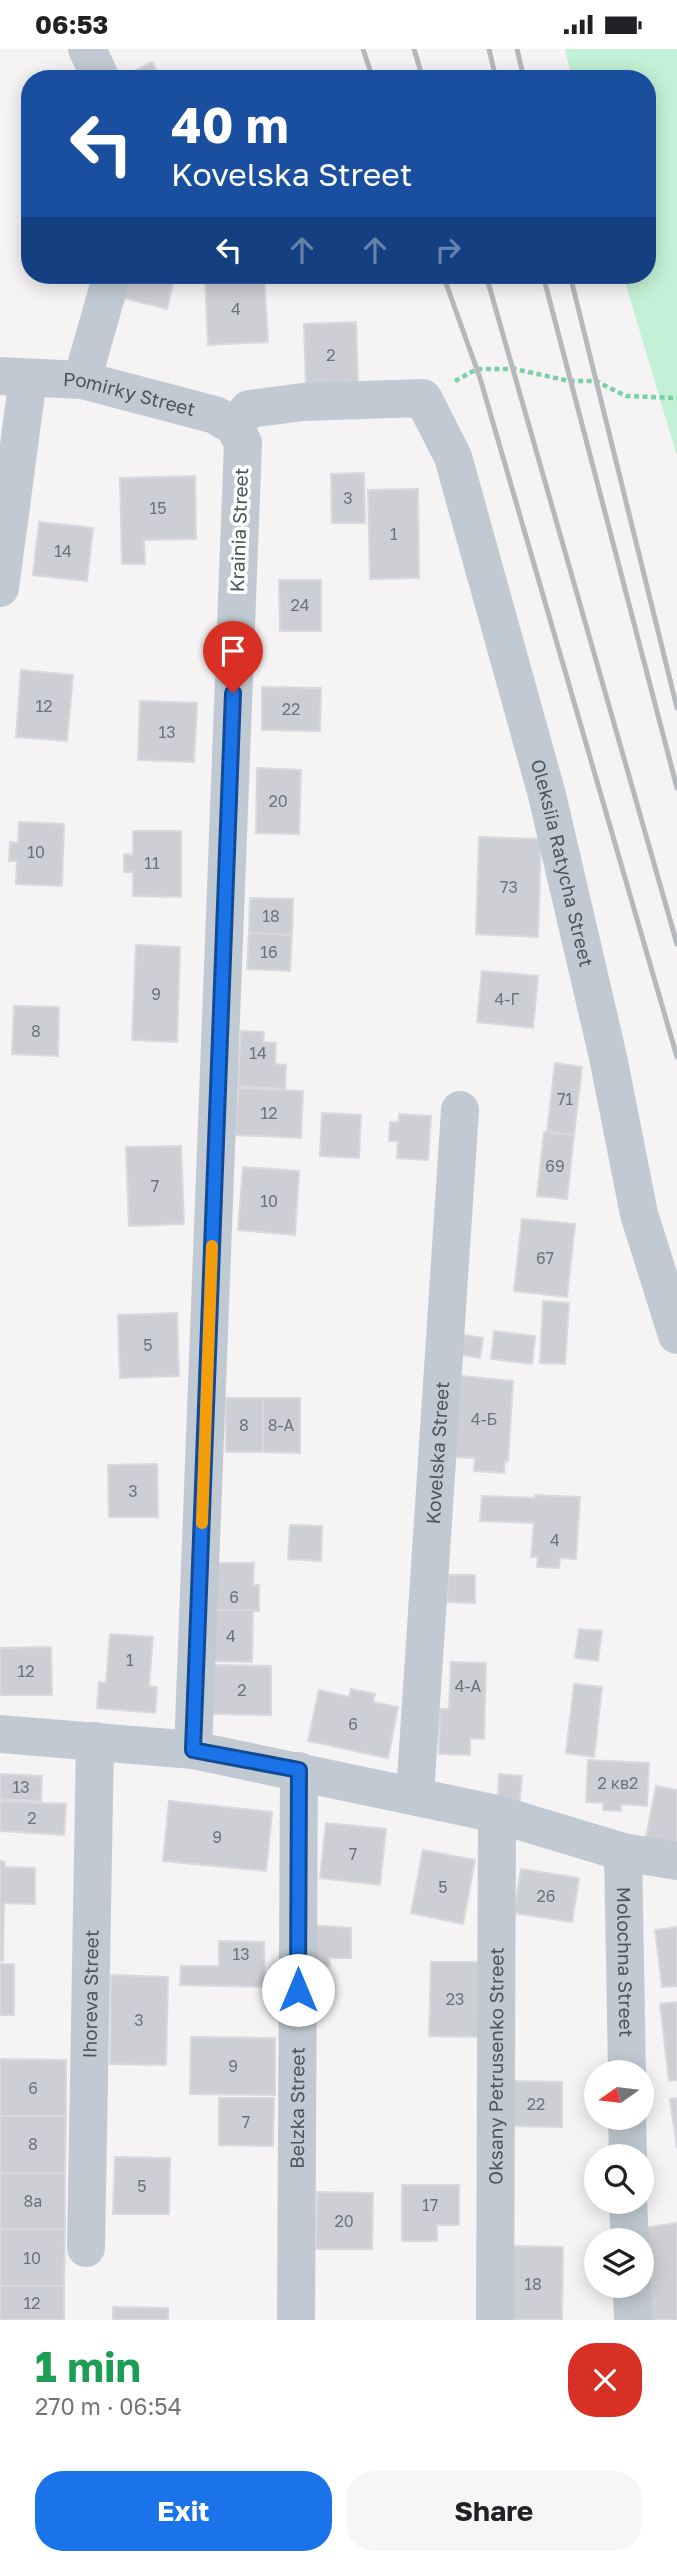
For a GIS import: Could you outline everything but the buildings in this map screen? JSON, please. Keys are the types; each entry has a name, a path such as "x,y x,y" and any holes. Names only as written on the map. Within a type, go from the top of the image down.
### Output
{"street":[{"path":"88,49 96,70"},
{"path":"82,380 109,284"},
{"path":"0,588 14,377"},
{"name":"Pomirky Street","path":"14,377 82,380 215,415 238,434"},
{"path":"238,434 249,409 303,402 423,398"},
{"name":"Oleksiia Ratycha Street","path":"423,398 453,457 547,795 608,1057 639,1214 677,1335"},
{"name":"Krainia Street","path":"193,1750 238,434"},
{"name":"Kovelska Street","path":"415,1795 460,1110"},
{"path":"0,1734 193,1750 415,1795 497,1814 623,1853 677,1861"},
{"name":"Ihoreva Street","path":"86,2248 95,1741"},
{"name":"Belzka Street","path":"296,2320 299,1770"},
{"name":"Oksany Petrusenko Street","path":"495,2320 497,1814"},
{"name":"Molochna Street","path":"623,1853 627,2060"},
{"path":"632,2298 633,2320"}],"path":[{"path":"423,398 477,369 502,369 569,381 596,381 626,396 677,398"}],"green space":[{"path":"565,49 677,49 677,456 626,284 656,284 656,70 570,70"}],"railway":[{"path":"363,49 370,70"},
{"path":"414,49 420,70"},
{"path":"489,49 494,70"},
{"path":"517,49 522,70"},
{"path":"446,284 480,378 677,1057"},
{"path":"489,284 677,944"},
{"path":"545,284 677,788"},
{"path":"572,284 677,708"}],"slow traffic":[{"path":"202,1523 212,1246"}],"route":[{"path":"233,693 193,1750 299,1770 298,1990"}]}
